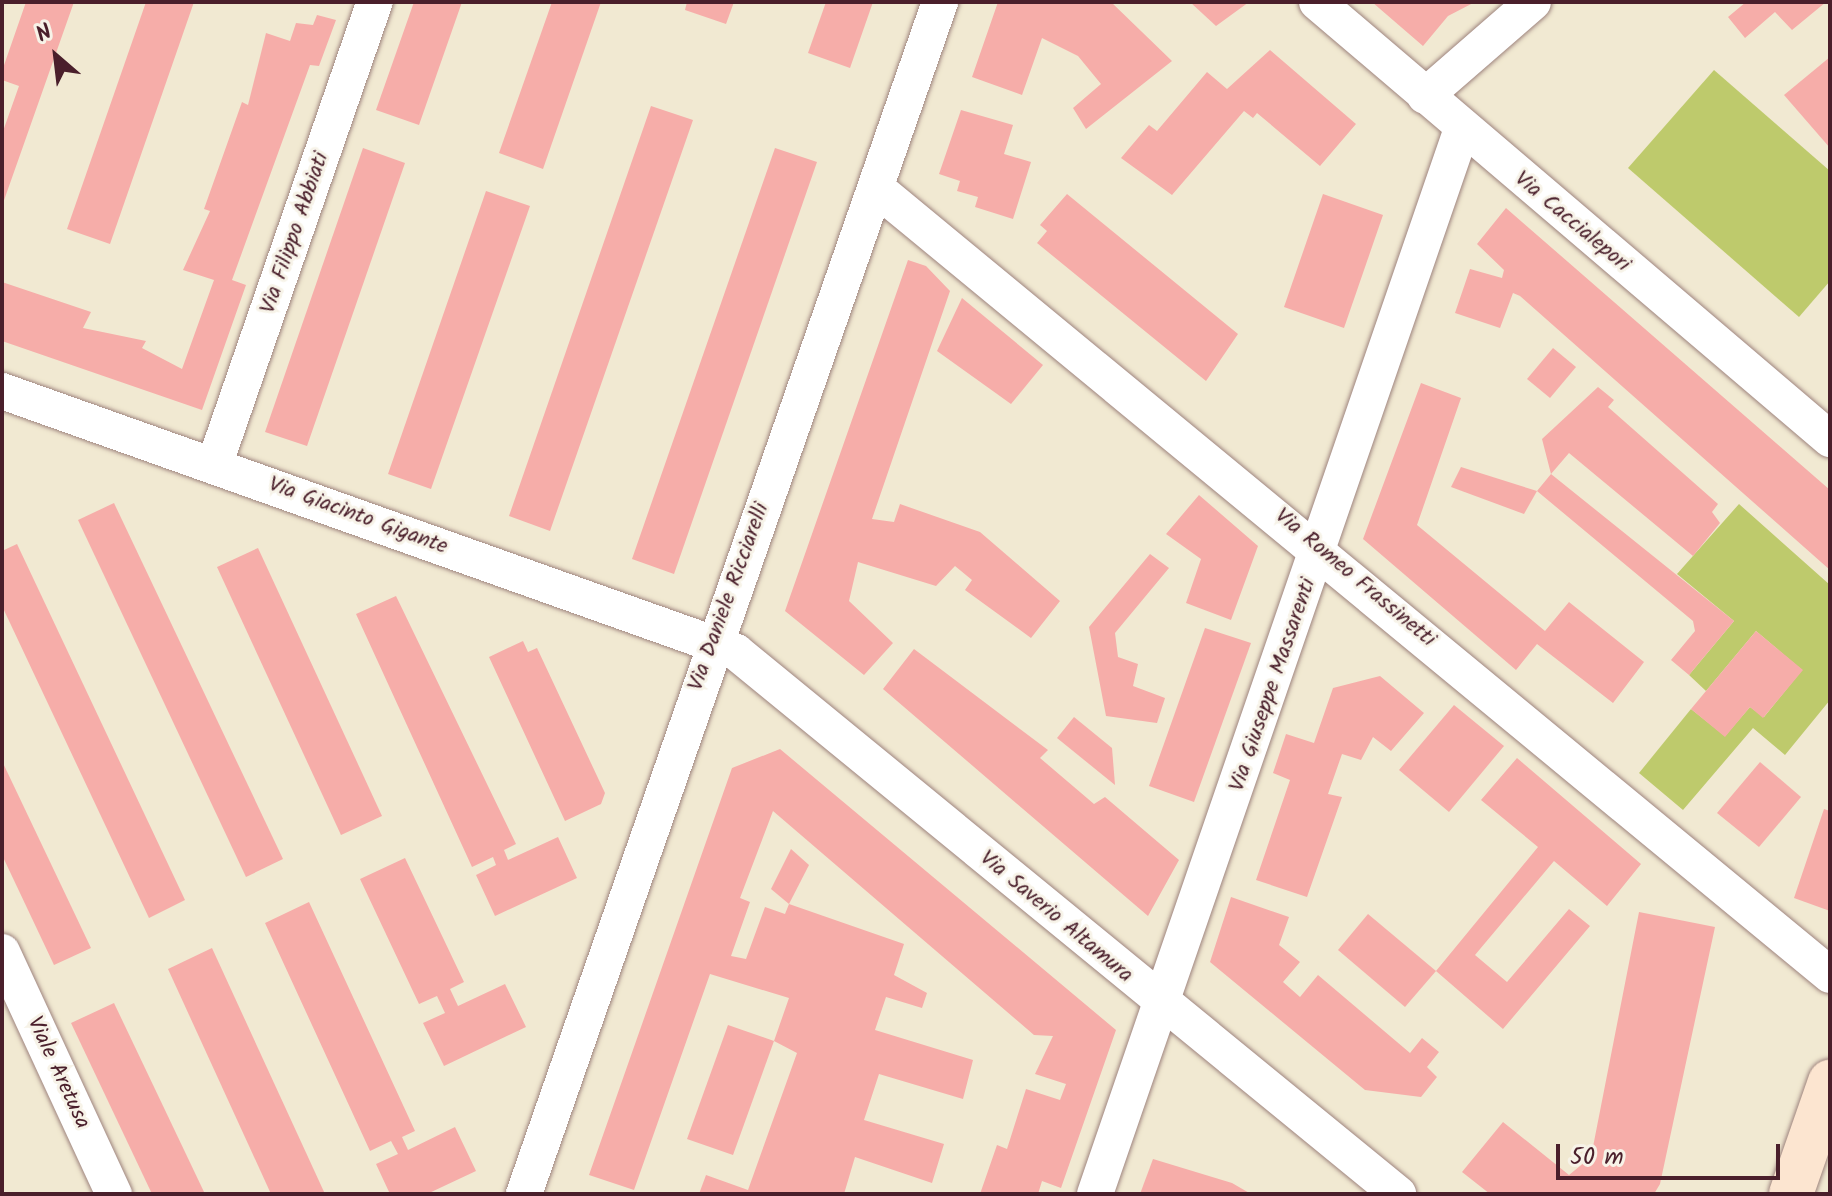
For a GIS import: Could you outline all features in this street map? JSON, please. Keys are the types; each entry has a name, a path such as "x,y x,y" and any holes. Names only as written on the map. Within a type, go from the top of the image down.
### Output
{"street":[{"name":"Via Filippo Abbiati","path":"215,463 375,2"},
{"name":"Via Daniele Ricciarelli","path":"524,1194 714,642 940,2"},
{"name":"Via Caccialepori","path":"1317,2 1462,129 1830,439"},
{"path":"1425,96 1533,2"},
{"name":"Via Giuseppe Massarenti","path":"1095,1194 1462,129"},
{"name":"Via Romeo Frassinetti","path":"876,188 1320,548 1830,975"},
{"name":"Via Giacinto Gigante","path":"2,391 215,463 714,642"},
{"name":"Via Saverio Altamura","path":"714,642 755,666 1161,1004 1398,1194"},
{"name":"Viale Aretusa","path":"2,952 114,1194"},
{"path":"1791,1194 1830,1082"}],"green space":[{"path":"1714,70 1830,171 1830,281 1799,317 1628,168"},
{"path":"1739,504 1830,585 1830,700 1785,755 1753,728 1683,810 1639,773 1691,709 1725,736 1750,707 1764,717 1802,670 1756,631 1706,691 1689,675 1734,621 1677,574"}],"building":[{"path":"26,2 74,2 2,206 2,134 19,86 2,80 2,71"},
{"path":"146,2 194,2 110,244 67,229"},
{"path":"414,2 462,2 419,125 376,110"},
{"path":"552,2 601,2 543,169 499,153"},
{"path":"687,2 734,2 726,24 685,10"},
{"path":"826,2 873,2 850,68 808,53"},
{"path":"998,2 1111,2 1172,61 1086,129 1073,108 1101,84 1078,56 1042,38 1022,95 972,77"},
{"path":"1190,2 1249,2 1216,26"},
{"path":"1372,2 1475,2 1448,16 1423,46"},
{"path":"1746,2 1826,2 1792,30 1775,12 1745,38 1728,17"},
{"path":"317,15 336,20 319,66 310,65 232,280 246,285 202,410 2,341 2,282 91,312 83,328 146,341 142,348 182,369 214,280 183,270 210,211 204,209 242,102 248,105 266,33 290,41 296,23 313,25"},
{"path":"1270,50 1356,124 1320,166 1257,113 1253,118 1244,111 1172,195 1121,158 1149,125 1157,131 1207,72 1227,89"},
{"path":"1830,57 1830,148 1784,95"},
{"path":"651,106 693,120 550,531 509,516"},
{"path":"961,110 1013,125 1004,154 1031,162 1013,219 975,207 978,197 957,191 960,181 939,174"},
{"path":"363,148 405,163 307,446 265,432"},
{"path":"775,148 817,162 674,574 632,559"},
{"path":"486,191 530,206 431,489 388,474"},
{"path":"1067,194 1238,334 1206,381 1037,243 1047,231 1040,225"},
{"path":"1323,194 1383,215 1344,328 1284,307"},
{"path":"1506,208 1830,490 1830,570 1520,296 1513,293 1500,328 1455,313 1470,269 1502,278 1504,270 1477,244"},
{"path":"908,260 926,266 950,291 872,519 894,522 900,504 980,532 1060,601 1031,638 965,590 972,580 955,566 936,586 858,562 849,601 893,643 864,675 785,611"},
{"path":"962,298 1043,365 1011,404 937,351"},
{"path":"1553,348 1576,367 1550,398 1527,379"},
{"path":"1421,383 1461,398 1417,525 1545,631 1569,602 1644,662 1613,703 1537,644 1516,670 1363,539"},
{"path":"1598,387 1614,400 1608,407 1718,504 1712,512 1720,523 1693,556 1569,453 1551,474 1542,439"},
{"path":"1461,467 1537,491 1524,514 1451,487"},
{"path":"1551,474 1734,621 1689,675 1671,660 1695,631 1693,621 1537,491"},
{"path":"1199,495 1258,546 1231,620 1186,603 1201,559 1166,534"},
{"path":"114,503 283,859 246,877 78,520"},
{"path":"17,544 185,900 149,918 2,606 2,551"},
{"path":"258,548 382,816 341,835 217,567"},
{"path":"1150,554 1169,568 1115,633 1118,657 1138,664 1133,686 1165,698 1157,723 1106,716 1089,627"},
{"path":"396,596 516,844 504,850 508,860 558,837 577,878 495,916 476,875 496,865 493,857 472,867 356,614"},
{"path":"1205,628 1251,643 1194,802 1149,786"},
{"path":"1756,631 1803,670 1763,718 1750,707 1725,737 1691,709"},
{"path":"523,641 528,652 537,648 605,793 601,804 565,821 489,657"},
{"path":"914,649 1048,750 1040,758 1094,804 1105,797 1179,860 1148,916 883,689"},
{"path":"1380,676 1424,713 1391,751 1373,737 1361,760 1342,754 1328,794 1342,797 1307,897 1256,880 1290,780 1273,773 1286,734 1314,743 1333,688"},
{"path":"1454,705 1504,746 1449,812 1399,770"},
{"path":"1074,717 1112,748 1115,785 1057,738"},
{"path":"780,749 1116,1030 1061,1188 1042,1181 1038,1194 980,1194 997,1145 1007,1149 1026,1089 1060,1100 1066,1084 1035,1074 1053,1036 1034,1035 773,811 740,898 750,902 731,956 746,959 765,907 785,914 789,904 904,944 894,975 927,993 922,1008 886,997 875,1030 973,1060 963,1099 879,1074 864,1120 944,1144 932,1183 855,1157 844,1194 699,1194 706,1175 748,1190 797,1053 774,1041 789,998 710,974 634,1190 589,1175 732,768"},
{"path":"1517,758 1641,864 1607,906 1554,861 1475,955 1507,982 1569,909 1590,926 1503,1029 1436,971 1538,847 1481,800"},
{"path":"2,761 91,948 54,965 2,855"},
{"path":"1760,762 1801,797 1759,847 1717,813"},
{"path":"1824,809 1830,811 1830,911 1794,898"},
{"path":"791,849 809,865 789,904 771,889"},
{"path":"405,858 464,982 450,989 458,1006 505,984 526,1027 444,1066 423,1023 445,1013 437,996 419,1004 360,879"},
{"path":"1231,897 1289,917 1279,945 1300,962 1283,982 1300,997 1318,975 1410,1053 1422,1038 1439,1052 1427,1067 1437,1077 1421,1097 1365,1090 1210,962"},
{"path":"309,902 415,1131 402,1137 408,1150 455,1127 476,1171 427,1194 390,1194 376,1164 398,1154 391,1141 370,1151 265,923"},
{"path":"1639,912 1715,927 1660,1184 1654,1194 1490,1194 1462,1172 1503,1122 1569,1175 1591,1157"},
{"path":"1368,914 1436,971 1405,1007 1338,950"},
{"path":"212,948 325,1194 271,1194 168,969"},
{"path":"114,1003 205,1194 152,1194 71,1023"},
{"path":"728,1025 774,1041 733,1155 687,1139"},
{"path":"1153,1159 1232,1183 1251,1194 1140,1194"}]}
